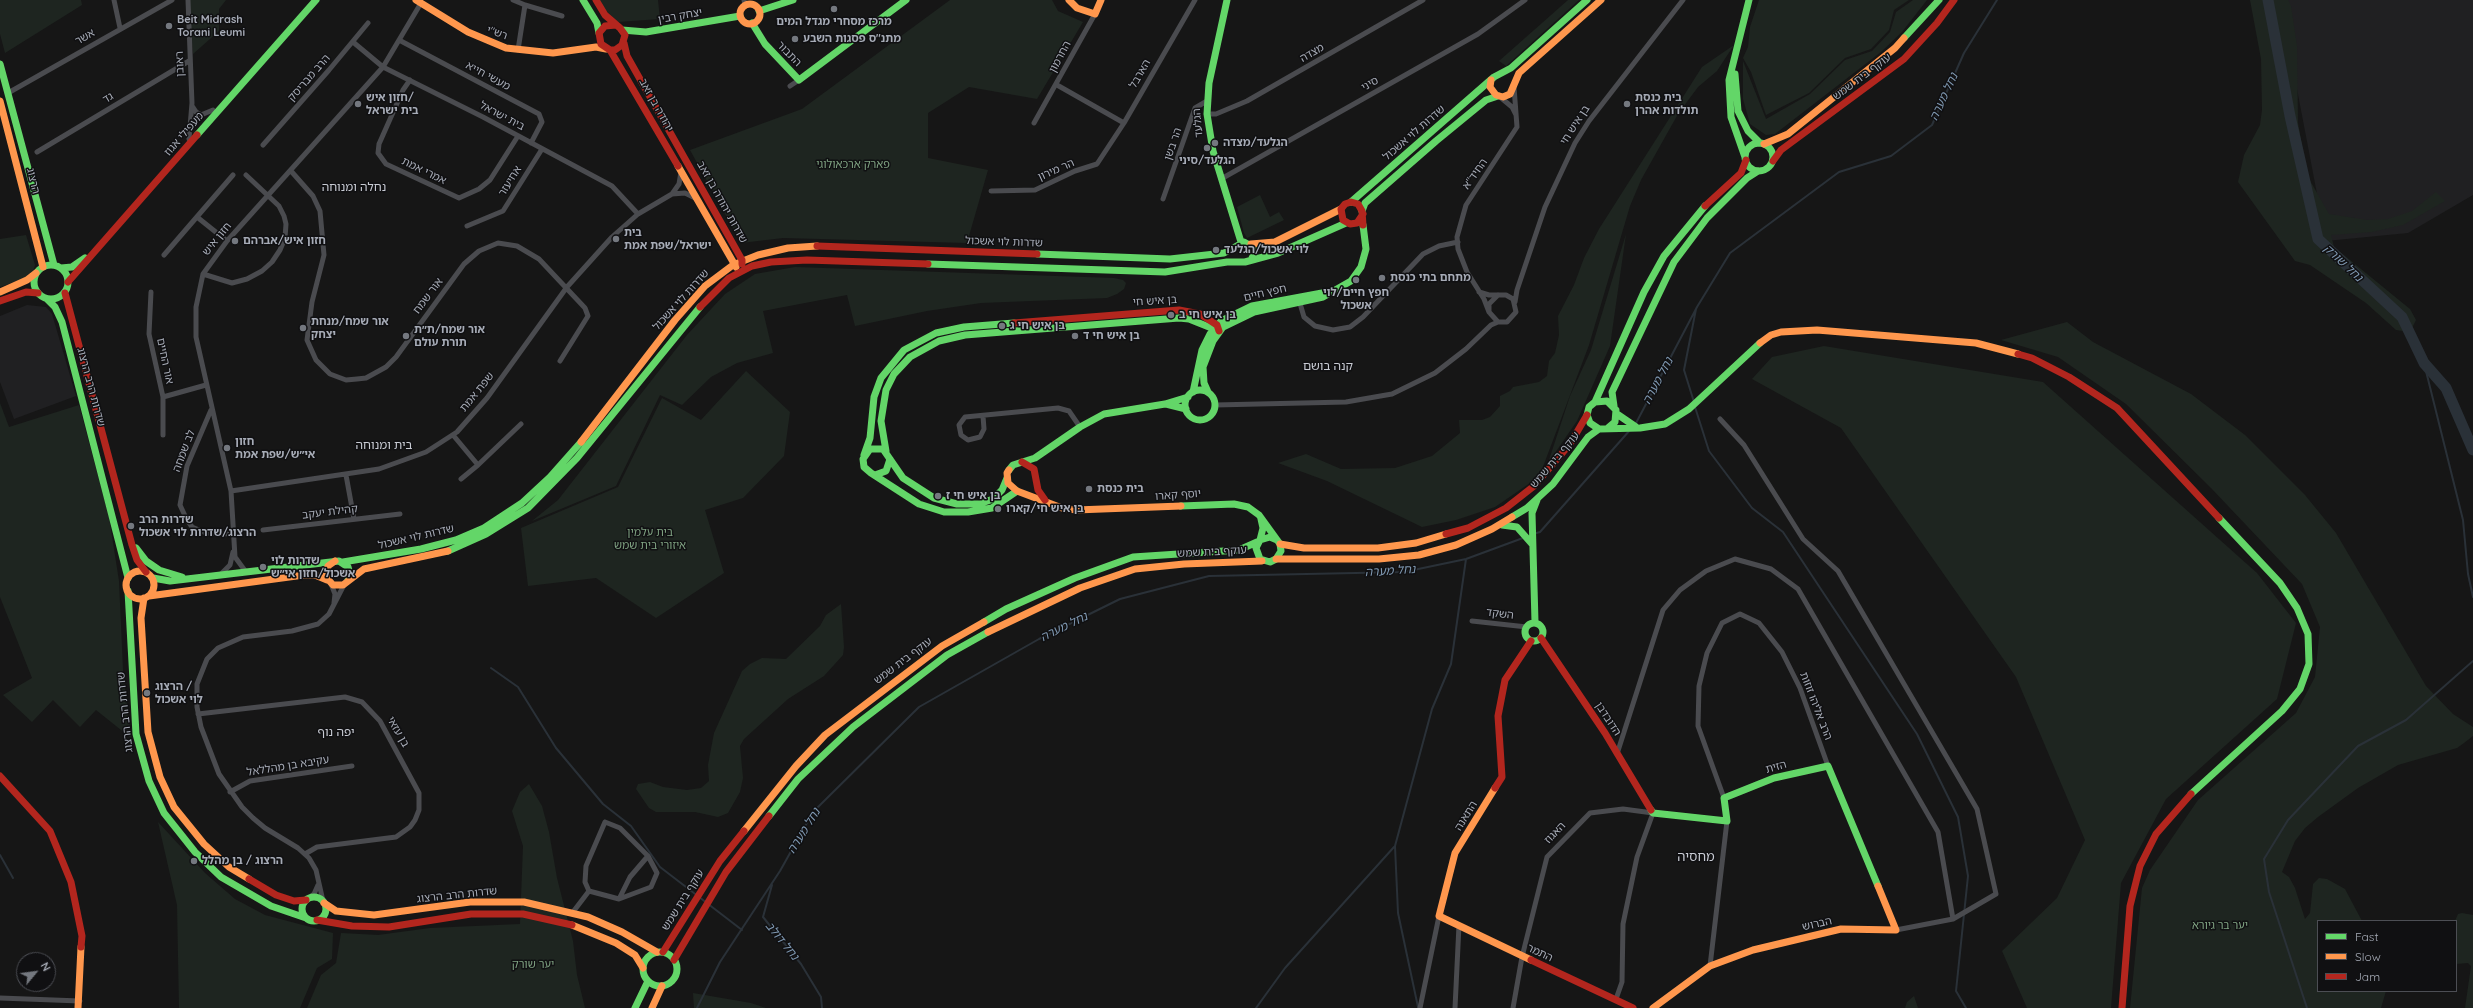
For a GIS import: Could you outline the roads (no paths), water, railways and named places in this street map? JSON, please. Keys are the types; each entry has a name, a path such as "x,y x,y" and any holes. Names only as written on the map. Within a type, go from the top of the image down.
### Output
{"main road":[{"name":"מעפילי אגוז","path":"58,267 72,268 84,258 310,0"},
{"name":"מעפילי אגוז","path":"68,282 316,0"},
{"path":"583,0 597,24 601,44 608,49 618,49 624,42 622,30 605,15 596,0"},
{"path":"759,11 793,0"},
{"name":"התבור","path":"752,23 765,44 799,80 906,0"},
{"path":"1069,0 1077,8 1095,14"},
{"name":"החרמון","path":"1095,14 1101,0"},
{"name":"הגלעד","path":"1227,0 1209,83 1207,114 1209,135 1238,245"},
{"path":"1587,0 1511,68 1492,80 1492,90 1499,97 1507,96 1519,73 1601,0"},
{"path":"1749,0 1729,80 1729,106 1734,127 1745,159 1750,168 1758,172"},
{"name":"עוקף בית שמש","path":"1762,144 1788,134 1895,48 1939,0"},
{"name":"עוקף בית שמש","path":"1773,161 1781,150 1904,59 1938,23 1953,1"},
{"name":"רש\"י","path":"418,2 482,40 518,50 553,53 596,47 608,49"},
{"path":"745,2 755,5 759,11 758,19 752,23 746,22 740,16 745,2"},
{"name":"יצחק רבין","path":"622,30 646,32 740,16"},
{"path":"582,49 588,46 605,26 616,25"},
{"name":"יצחק רבין","path":"624,42 646,32"},
{"name":"שדרות יהודה בן זאב","path":"624,42 627,56 742,260 741,270 733,265 681,172"},
{"path":"1640,428 1628,424 1617,414 1612,392 1655,298 1674,262 1707,218 1744,180 1758,172 1766,170 1773,161 1770,149 1762,144 1744,125 1736,102 1734,82 1738,44"},
{"name":"יהודה בן זאב","path":"608,49 681,172"},
{"path":"0,64 58,267 66,274 68,282 65,293 57,298 47,299 38,293 26,292 0,301"},
{"path":"1501,73 1508,75 1514,85"},
{"name":"שדרות לוי אשכול","path":"1351,202 1492,80"},
{"name":"שדרות לוי אשכול","path":"1362,213 1365,203 1436,141 1486,100 1499,97"},
{"name":"הרצוג","path":"0,100 43,267"},
{"path":"1762,144 1750,147 1741,173 1694,217 1664,256 1644,292 1595,402 1589,407 1587,415 1590,423 1599,429 1640,428 1665,424 1680,416 1753,347 1771,335 1781,332 1802,329 1976,343 2032,358 2069,377 2118,408 2280,583 2297,608 2308,634 2309,664 2300,689 2282,711 2180,804 2156,834 2140,866 2130,906 2122,1008"},
{"path":"1351,202 1358,204 1362,213 1357,223 1348,223 1278,253 1245,262 1239,261 1234,256 1238,245 1275,242 1341,210 1345,204 1351,202"},
{"path":"1341,210 1341,217 1359,230 1365,242"},
{"name":"חפץ חיים","path":"1190,395 1200,357 1216,329 1254,312 1299,300 1323,297 1345,285 1361,267 1365,242 1362,213"},
{"path":"1251,244 1254,250 1251,260"},
{"name":"שדרות לוי אשכול","path":"343,562 421,549 456,540 484,528 522,503 550,477 572,453 692,301 715,277 742,260 778,249 807,246 1170,259 1224,253 1238,245"},
{"name":"שדרות לוי אשכול","path":"347,582 364,569 442,553 458,547 486,534 528,508 577,458 712,293 741,270 771,262 807,260 1148,272 1239,261"},
{"path":"0,292 21,283 43,267 58,267"},
{"path":"36,273 34,284 38,293"},
{"name":"שדרות הרב הרצוג","path":"65,293 130,537 137,560 146,572"},
{"name":"שדרות הרב הרצוג","path":"47,299 55,307 62,322 124,556 128,578"},
{"name":"בן איש חי","path":"864,455 870,438 874,397 881,378 904,350 936,333 964,327 1179,310 1200,314 1216,329"},
{"name":"בן איש חי","path":"886,451 881,415 886,390 894,374 910,357 938,341 965,335 1180,318 1216,329"},
{"name":"חפץ חיים","path":"1208,392 1204,383 1203,367 1216,329"},
{"path":"1041,455 1032,487 1019,491 992,508 968,512 944,512 919,504 864,467 864,455 874,447 886,451 896,471 922,492 934,498 956,504 979,504 993,499 1002,490 1013,465 1041,455 1080,427 1104,414 1115,410 1165,404 1200,390 1208,392 1213,398 1215,405 1212,414 1202,420 1191,417 1186,409 1165,404"},
{"path":"1186,409 1190,395"},
{"path":"1595,402 1607,401 1614,406"},
{"path":"1608,428 1615,422 1617,414"},
{"name":"עוקף בית שמש","path":"1278,542 1304,548 1378,548 1416,543 1463,530 1506,508 1534,486 1570,444 1587,415"},
{"name":"עוקף בית שמש","path":"1276,559 1373,560 1418,555 1456,545 1496,527 1538,498 1553,484 1588,437 1599,429"},
{"path":"875,475 886,471 890,459"},
{"path":"1022,462 1031,465 1036,476 1038,490 1048,503"},
{"path":"1007,478 1010,486 1019,491"},
{"name":"יוסף קארו","path":"1019,491 1062,508 1084,510 1234,504 1248,507 1259,515 1278,542"},
{"path":"1535,622 1527,628 1526,635 1531,641 1536,643 1541,638 1542,631 1535,622 1532,544 1532,513 1538,498"},
{"path":"1259,515 1263,528 1259,541 1256,551 1262,561 1270,562 1276,559 1281,551 1278,542 1270,537 1259,541"},
{"path":"1496,527 1506,524 1517,527 1532,544"},
{"path":"130,537 146,561 159,570 175,576 192,578"},
{"name":"עוקף בית שמש","path":"660,952 720,860 796,766 825,735 942,646 1006,609 1075,578 1133,557 1184,552 1239,550 1259,541"},
{"name":"עוקף בית שמש","path":"674,960 726,872 798,779 853,727 947,655 1010,620 1080,588 1135,569 1184,564 1262,561"},
{"path":"329,582 326,569 334,562"},
{"path":"147,597 154,585 152,578 146,572 138,571 128,578 128,591 135,598 147,597 304,575 315,575 336,586 347,582 350,570 343,562 334,562 170,581 152,578"},
{"name":"שדרות הרב הרצוג","path":"128,591 136,734 149,781 164,813 195,852 221,877 271,906 306,918"},
{"name":"שדרות הרב הרצוג","path":"147,597 141,618 148,732 160,777 174,807 204,844 229,867 276,895 294,901 308,899"},
{"name":"הדובדבן","path":"1541,638 1605,733 1653,813"},
{"name":"התאנה","path":"1439,916 1456,853 1502,777 1498,716 1505,680 1531,641"},
{"path":"1828,766 1896,930"},
{"name":"הזית","path":"1724,798 1774,778 1828,766"},
{"path":"0,776 50,831 71,882 82,936 79,1005"},
{"path":"1724,798 1727,821"},
{"name":"האגוז","path":"1653,813 1727,821"},
{"path":"317,897 323,902 325,913 317,920 306,918 302,909 308,899 317,897"},
{"name":"שדרות הרב הרצוג","path":"323,902 336,912 374,915 488,901 524,902 573,912 622,932 660,952"},
{"name":"שדרות הרב הרצוג","path":"317,920 352,926 389,927 471,914 523,914 567,923 610,940 635,955 643,968"},
{"name":"התמר","path":"1439,916 1522,957 1633,1008"},
{"name":"הברוש","path":"1653,1008 1710,966 1753,950 1841,929 1896,930"},
{"path":"634,1008 648,981 643,968 647,958 660,952 674,960 677,974 671,983 662,986 648,981"},
{"path":"652,1008 662,986"}],"street":[{"path":"114,0 120,28"},
{"name":"אשר","path":"8,93 120,28 172,0"},
{"name":"ראובן","path":"188,0 189,61 192,103 189,139"},
{"path":"513,0 562,16"},
{"name":"הארבל","path":"1103,158 1195,0"},
{"name":"מצדה","path":"1207,114 1216,114 1247,102 1422,0"},
{"name":"סיני","path":"1221,180 1478,34 1525,0"},
{"name":"בן איש חי","path":"1516,302 1519,282 1553,187 1575,143 1589,121 1683,0"},
{"name":"חזון איש","path":"246,572 237,561 234,546 231,491 224,455 211,410 195,323 203,274 227,241 383,67 399,40 418,2"},
{"path":"518,50 525,5"},
{"name":"החרמון","path":"1034,123 1057,85 1095,14"},
{"name":"הרב מבריסק","path":"263,145 368,23"},
{"name":"מעשי חייא","path":"399,40 539,114 542,122 531,143"},
{"name":"בית ישראל","path":"353,42 383,67 612,186 638,214"},
{"name":"גד","path":"38,152 189,61"},
{"name":"אמרי אמת","path":"410,80 403,90 379,144 378,153 386,164 459,198 479,189 490,180 518,136"},
{"name":"התבור","path":"790,86 799,80"},
{"path":"1057,85 1124,123"},
{"path":"1514,85 1518,121"},
{"path":"1499,97 1512,107 1518,121"},
{"name":"הר בשן","path":"1163,200 1195,108 1207,101"},
{"path":"192,103 198,114 204,115 213,110"},
{"name":"החיד\"א","path":"1458,242 1459,226 1466,205 1514,133 1518,121"},
{"name":"אחיעזר","path":"467,226 503,211 542,149"},
{"name":"הר מירון","path":"991,191 1035,190 1048,186 1075,172 1097,164 1103,158"},
{"name":"אור שמח","path":"291,171 314,196 320,211 324,255 312,302 307,340 316,360 330,374 346,380 366,378 386,367 396,357 472,255 488,246 506,243 526,251 539,259 567,287 585,308 588,316 560,361"},
{"path":"672,194 679,184 681,172"},
{"path":"164,255 233,175"},
{"path":"203,274 232,282 262,271 272,262 285,238 286,224 279,206 268,194 246,175"},
{"path":"672,194 685,193 696,198"},
{"name":"שפת אמת","path":"231,491 378,469 426,452 453,435 487,398 567,287 612,237 638,214 672,194"},
{"path":"197,217 227,241"},
{"path":"1299,300 1304,317 1315,326 1333,330 1350,327 1363,317 1416,260 1439,246 1458,242 1466,272 1490,314 1498,322"},
{"path":"1486,329 1490,314 1489,304 1500,295 1512,291 1519,282"},
{"path":"1215,405 1346,402 1392,394 1435,373 1486,329 1498,322 1512,319 1516,312 1516,302 1510,296 1489,295 1478,291"},
{"name":"אור החיים","path":"151,292 149,334 163,397 163,435"},
{"path":"163,397 206,385"},
{"path":"983,416 984,429 980,437 970,440 961,435 959,426 963,418 983,416 1064,409 1069,411 1080,427"},
{"name":"לב שמחה","path":"211,410 187,466 180,504 192,527 206,533 234,534"},
{"name":"הברוש","path":"1720,419 1744,445 1803,538 1838,571 1977,809 1996,894 1953,919 1896,930"},
{"path":"461,479 521,424"},
{"path":"453,435 478,465"},
{"path":"346,475 354,519"},
{"name":"קהילת יעקב","path":"263,530 400,514"},
{"name":"חזון איש","path":"219,575 230,565 234,546"},
{"path":"1617,755 1663,610 1667,605 1680,590 1706,571 1735,559 1771,569 1798,589 1938,832 1953,919"},
{"path":"329,582 335,594 333,608"},
{"path":"323,902 318,878 312,863 305,854 265,828 242,807 230,792 208,750 198,714 196,694 198,676 207,659 218,648 244,636 310,627 324,619 333,608 347,582"},
{"name":"הרב אליהו זוזות","path":"1724,798 1698,726 1699,686 1707,654 1722,623 1740,614 1759,623 1782,652 1800,688 1828,766"},
{"name":"השקד","path":"1472,621 1527,628"},
{"name":"בן עזאי","path":"198,714 345,697 362,702 380,720 419,793 419,810 415,820 407,830 396,837 317,847 305,854"},
{"name":"עקיבא בן מהללאל","path":"230,792 250,781 352,766"},
{"name":"האגוז","path":"1513,1008 1522,957 1547,857 1590,813 1623,809 1653,813"},
{"path":"1616,999 1622,982 1623,924 1637,857 1653,813"},
{"path":"1710,966 1727,821"},
{"path":"605,822 620,828 648,856 657,873 651,887 620,899 589,891 585,882 586,866 605,822"},
{"path":"620,899 630,877 648,856"},
{"path":"308,899 316,890 318,878"},
{"path":"573,912 589,891"},
{"name":"התאנה","path":"1420,1008 1439,916"},
{"path":"1455,1008 1459,925"},
{"path":"0,998 79,1005"}],"waterway":[{"name":"נחל מערה","path":"1635,425 1697,307 1730,253 1839,172 1891,156 1932,125 1964,53 1997,0"},
{"name":"נחל שורק","path":"2268,0 2290,116 2318,239 2402,317 2424,363 2446,388 2473,450"},
{"path":"1694,402 1684,370 1696,309"},
{"path":"2424,363 2463,520 2468,574 2473,597"},
{"path":"1695,407 1709,451 1752,508 1783,532 1917,734 1958,817 1968,876 1956,991 1966,1008"},
{"name":"נחל מערה","path":"1533,534 1540,532 1630,430"},
{"name":"נחל מערה","path":"697,1008 720,962 780,871 813,812 919,707 1039,639 1120,599 1209,576 1404,572 1466,559 1523,538"},
{"path":"1418,1007 1398,913 1395,846 1432,709 1451,664 1466,559"},
{"path":"2307,1008 2269,892 2264,859 2288,820 2358,746 2406,720 2473,661"},
{"path":"491,668 518,687 556,748 603,804 631,826 660,867 742,930"},
{"path":"1256,1008 1285,968 1394,847"},
{"path":"0,855 13,878"},
{"name":"נחל דולב","path":"772,885 763,917 801,964 821,997 822,1008"}],"place":[{"name":"מרכז מסחרי מגדל המים","path":"834,9"},
{"name":"Beit Midrash Torani Leumi","path":"169,26"},
{"name":"מתנ\"ס פסגות השבע","path":"795,39"},
{"name":"חזון איש/ בית ישראל","path":"358,104"},
{"name":"בית כנסת תולדות אהרן","path":"1627,104"},
{"name":"הגלעד/מצדה","path":"1215,143"},
{"name":"הגלעד/סיני","path":"1207,148"},
{"name":"בית ישראל/שפת אמת","path":"616,239"},
{"name":"חזון איש/אברהם","path":"235,241"},
{"name":"לוי אשכול/הגלעד","path":"1216,250"},
{"name":"מתחם בתי כנסת","path":"1382,278"},
{"name":"חפץ חיים/לוי אשכול","path":"1356,280"},
{"name":"בן איש חי ב","path":"1171,315"},
{"name":"בן איש חי ג","path":"1002,326"},
{"name":"אור שמח/מנחת יצחק","path":"303,328"},
{"name":"אור שמח/ת״ת תורת עולם","path":"406,336"},
{"name":"בן איש חי ד","path":"1075,336"},
{"name":"חזון אי״ש/שפת אמת","path":"227,448"},
{"name":"בית כנסת","path":"1089,489"},
{"name":"בן איש חי ז","path":"938,496"},
{"name":"בן איש חי/קארו","path":"998,509"},
{"name":"שדרות הרב הרצוג/שדרות לוי אשכול","path":"131,526"},
{"name":"שדרות לוי אשכול/חזון אי״ש","path":"263,567"},
{"name":"הרצוג / לוי אשכול","path":"147,693"},
{"name":"הרצוג / בן מהלל","path":"194,861"}],"district":[{"name":"נחלה ומנוחה","path":"354,187"},
{"name":"קנה בושם","path":"1328,366"},
{"name":"בית ומנוחה","path":"384,445"},
{"name":"יפה נוף","path":"336,732"},
{"name":"מחסיה","path":"1696,857"}],"park label":[{"name":"פארק ארכאולוגי","path":"853,165"},
{"name":"בית עלמין איזורי בית שמש","path":"650,539"},
{"name":"יער בר גיורא","path":"2220,926"},
{"name":"יער שורק","path":"533,965"}]}
